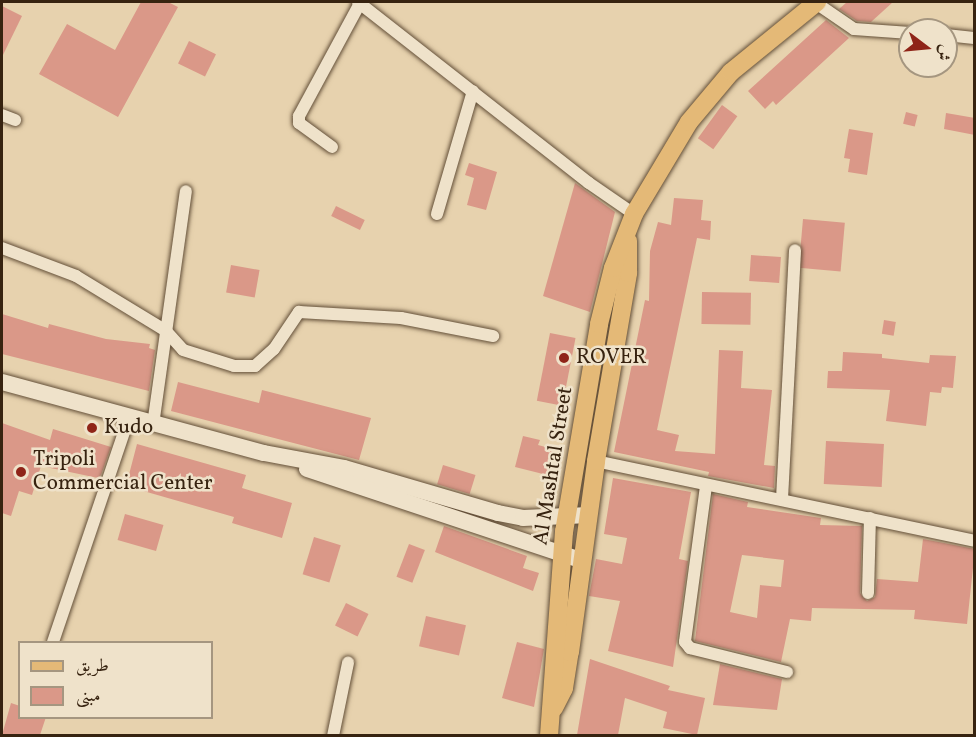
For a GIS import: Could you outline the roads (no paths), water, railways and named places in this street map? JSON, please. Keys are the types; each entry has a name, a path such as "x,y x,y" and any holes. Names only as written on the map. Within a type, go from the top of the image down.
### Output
{"main road":[{"name":"Al Mashtal Street","path":"549,735 552,712 551,681 562,555 599,324 613,268 634,214 689,122 731,72 817,2"},
{"name":"Al Mashtal Street","path":"552,712 564,688 596,461 628,273 628,233"},
{"path":"2,382 153,425 264,453 344,468 498,513 523,518 589,515"},
{"path":"264,453 583,561"}],"street":[{"path":"333,147 299,123 299,116 359,2 634,214"},
{"path":"817,2 854,29 898,32"},
{"path":"958,36 975,38"},
{"path":"437,214 473,91"},
{"path":"2,115 15,120"},
{"path":"153,425 186,191"},
{"path":"2,248 76,276 166,331 183,350 234,366 255,366 274,348 299,312 401,318 493,336"},
{"path":"782,499 795,250"},
{"path":"53,641 129,418"},
{"path":"596,461 975,541"},
{"path":"706,486 685,642 690,648 787,672"},
{"path":"868,593 870,518"},
{"path":"333,735 348,663"}],"place":[{"name":"ROVER","path":"564,358"},
{"name":"Kudo","path":"92,428"},
{"name":"Tripoli Commercial Center","path":"21,472"}]}
